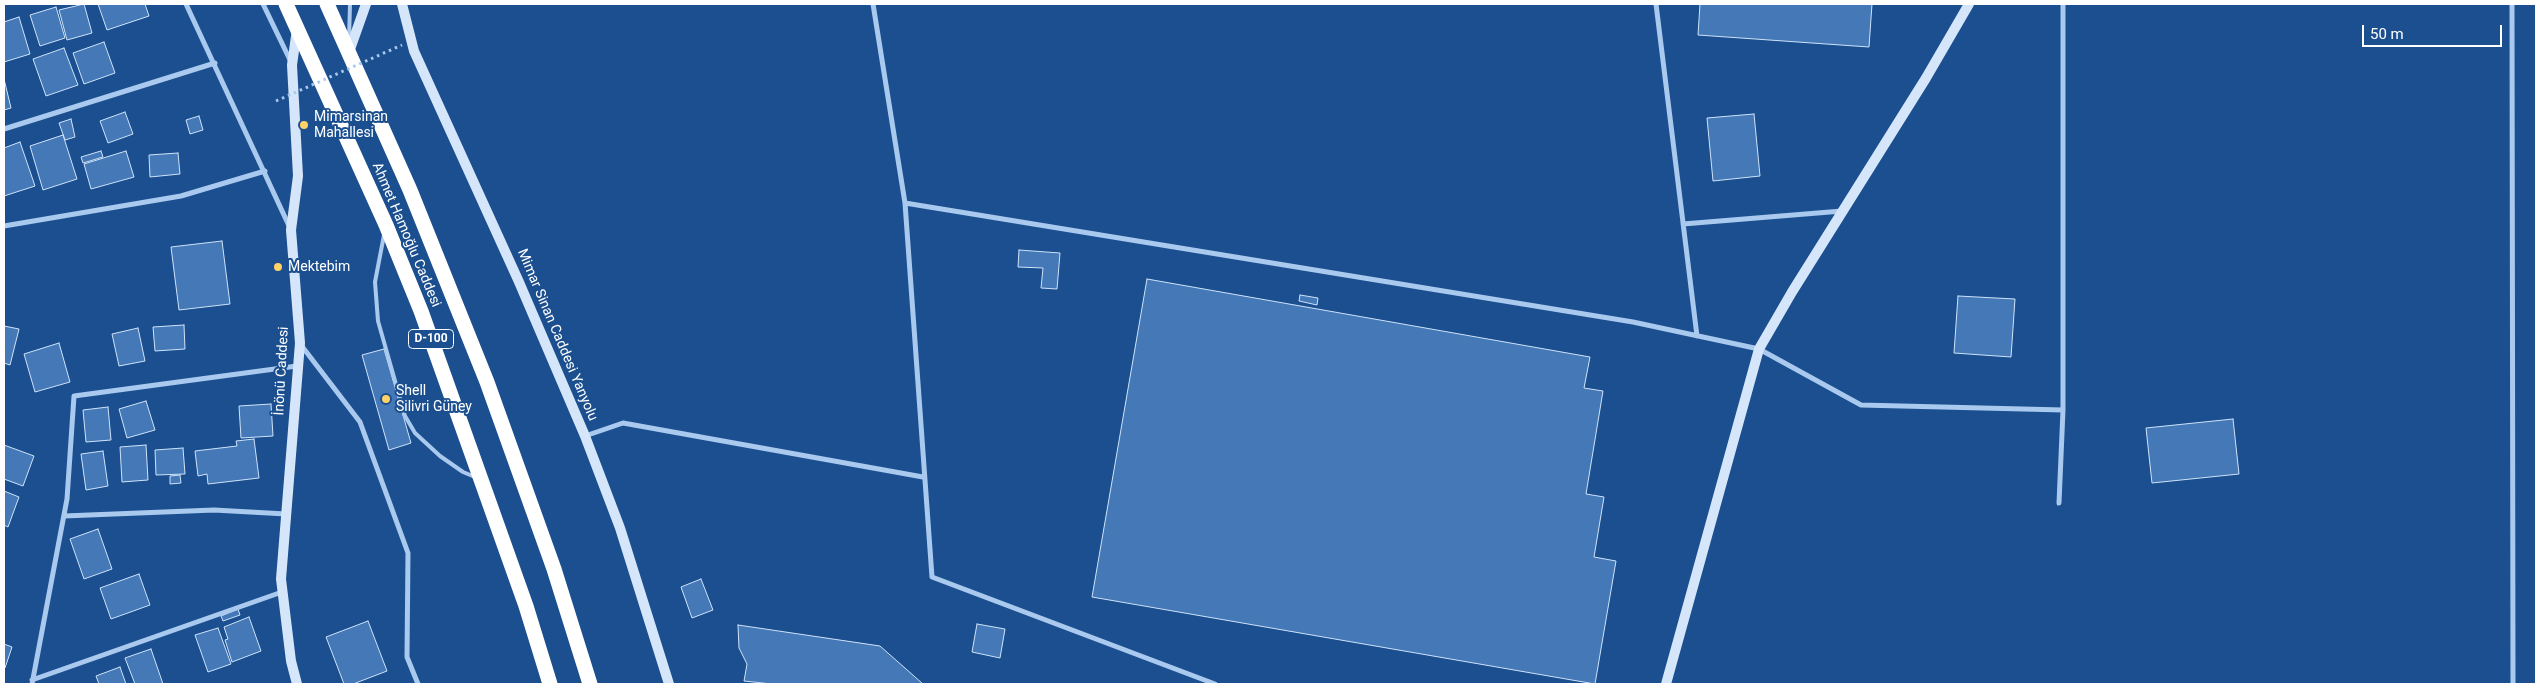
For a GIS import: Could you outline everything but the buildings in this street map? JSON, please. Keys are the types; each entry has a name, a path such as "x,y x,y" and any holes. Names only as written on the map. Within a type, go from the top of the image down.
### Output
{"highway":[{"name":"Ahmet Hamoğlu Caddesi","path":"286,4 386,225 421,311 526,606 550,684"},
{"name":"Ahmet Hamoğlu Caddesi","path":"327,4 410,190 487,382 554,569 590,684"}],"main road":[{"path":"349,52 366,4"},
{"name":"Mimar Sinan Caddesi Yanyolu","path":"402,4 414,51 519,282 585,436 620,528 669,684"},
{"path":"1666,684 1759,349 1926,78 1969,4"},
{"name":"İnönü Caddesi","path":"297,28 292,64 298,176 291,230 300,343 281,579 291,661 297,684"}],"street":[{"path":"186,4 291,230"},
{"path":"263,4 292,64"},
{"path":"873,4 905,203 923,477 932,577 1215,684"},
{"path":"1656,4 1697,336"},
{"path":"2059,503 2063,410 2063,4"},
{"path":"2512,4 2513,684"},
{"path":"4,129 215,63"},
{"path":"4,226 182,196 265,171"},
{"path":"905,203 1632,322 1759,349 1861,405 2063,410"},
{"path":"1683,224 1843,210"},
{"path":"300,343 360,422 408,553 407,657 418,684"},
{"path":"32,682 67,499 74,396 297,366"},
{"path":"585,436 623,423 923,477"},
{"path":"64,516 214,510 286,514"},
{"path":"32,682 282,592"}],"lane":[{"path":"349,52 350,4"},
{"path":"386,225 375,282 378,321 405,416 415,434 440,456 463,472 481,480"}],"path":[{"path":"276,102 402,45"}],"place":[{"name":"Mimarsinan Mahallesi","path":"304,125"},
{"name":"Mektebim","path":"278,267"},
{"name":"Shell Silivri Güney","path":"386,399"}]}
